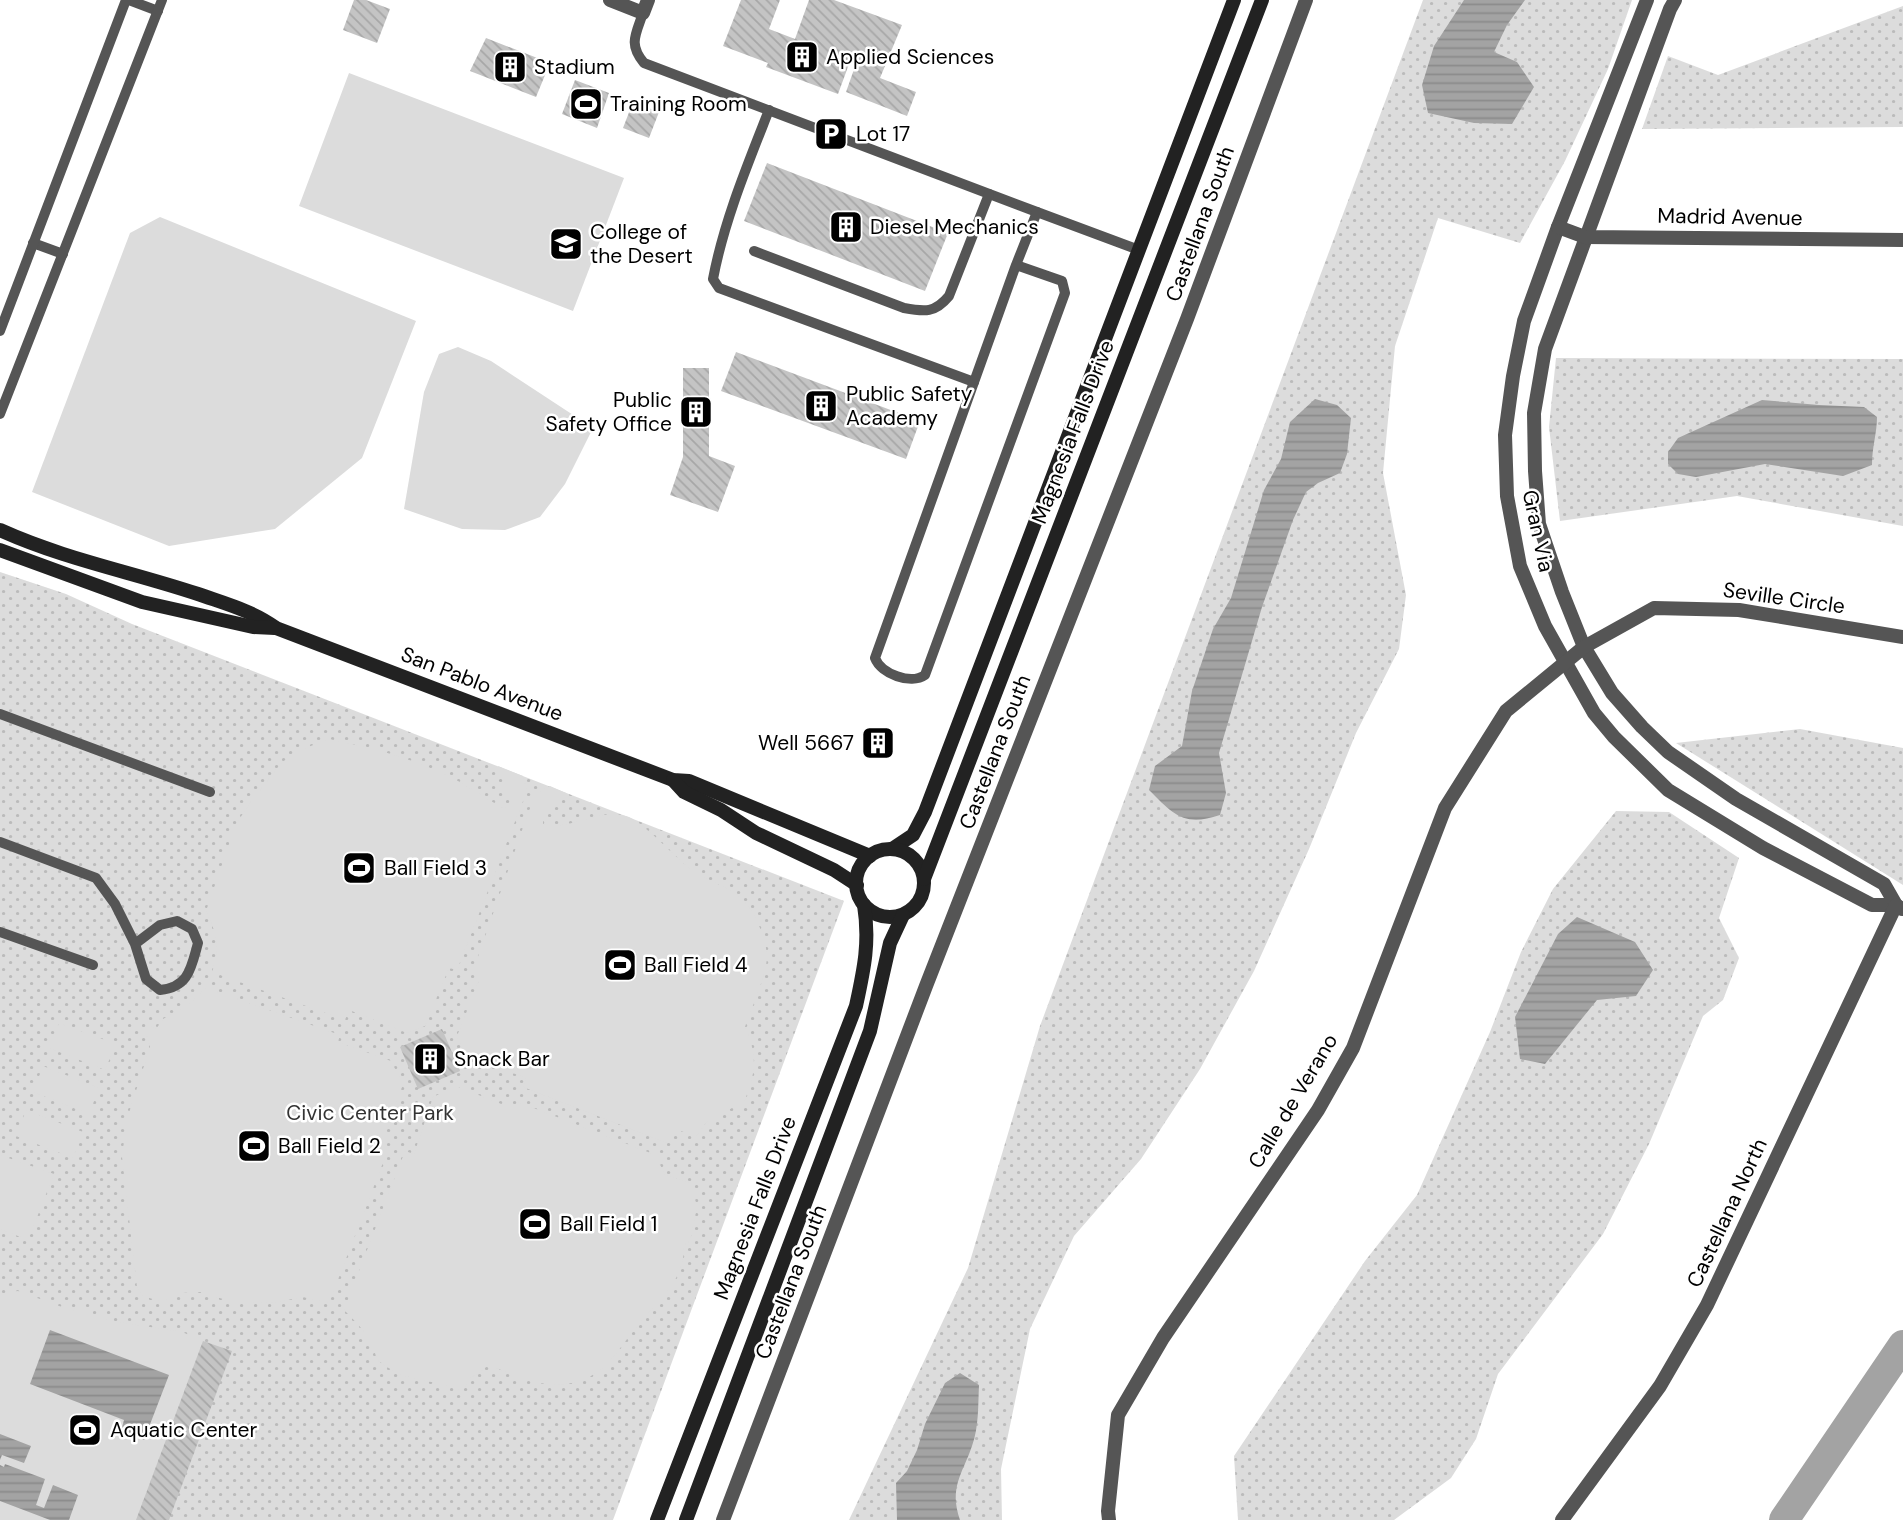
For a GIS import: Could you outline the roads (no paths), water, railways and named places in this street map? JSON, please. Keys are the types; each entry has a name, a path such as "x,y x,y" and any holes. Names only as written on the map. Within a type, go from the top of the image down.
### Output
{"street":[{"path":"610,0 645,6"},
{"name":"Magnesia Falls Drive","path":"892,849 913,835 925,812 1234,0"},
{"name":"Magnesia Falls Drive","path":"924,878 1262,0"},
{"name":"Castellana South","path":"723,1520 931,973 1187,319 1306,0"},
{"name":"Gran Via","path":"1647,0 1524,321 1505,436 1507,496 1520,566 1545,626 1594,713 1614,737 1668,790 1763,848 1872,905 1900,907"},
{"name":"Gran Via","path":"1675,0 1545,349 1534,413 1539,524 1584,647 1612,693 1642,727 1668,752 1736,799 1884,884 1900,907"},
{"name":"Madrid Avenue","path":"1558,227 1586,237 1903,240"},
{"name":"San Pablo Avenue","path":"0,530 39,548 166,584 258,615 276,628 673,780 689,781 870,856"},
{"name":"San Pablo Avenue","path":"0,550 142,602 253,626 276,628"},
{"name":"Seville Circle","path":"1584,647 1654,608 1739,610 1903,637"},
{"name":"Calle de Verano","path":"1109,1520 1118,1415 1163,1338 1318,1110 1353,1048 1444,808 1506,710 1584,647"},
{"name":"San Pablo Avenue","path":"673,780 684,792 722,810 756,833 834,870 857,885"},
{"path":"687,1520 870,1031 890,943 903,915 919,901 924,890 924,878 914,858 892,849 881,851 870,856 862,865 857,885 864,905 882,916 903,915"},
{"name":"Magnesia Falls Drive","path":"657,1520 856,1006 867,953 864,905"},
{"name":"Castellana North","path":"1562,1520 1660,1386 1707,1305 1900,907"}],"lane":[{"path":"0,331 127,0 158,11"},
{"path":"0,414 162,0"},
{"path":"645,6 633,45 644,63 1139,250"},
{"path":"769,110 719,248 713,279 719,288 974,382"},
{"path":"754,251 904,308 921,311 932,309 940,307 949,296 989,194"},
{"path":"1016,265 1062,281 1065,293 925,675 912,680 885,670 877,665 875,658 1016,265 1037,212"},
{"path":"33,243 63,254"},
{"path":"0,715 211,792"},
{"path":"0,842 96,878 115,904 135,944 146,979 160,990 173,989 186,979 198,943 192,929 177,921 160,925 135,944"},
{"path":"0,932 93,965"}],"waterway":[{"path":"1784,1520 1903,1345"}],"place":[{"name":"Applied Sciences","path":"802,57"},
{"name":"Stadium","path":"510,67"},
{"name":"Training Room","path":"586,104"},
{"name":"Lot 17","path":"831,134"},
{"name":"Diesel Mechanics","path":"846,227"},
{"name":"College of the Desert","path":"566,244"},
{"name":"Public Safety Academy","path":"821,406"},
{"name":"Public Safety Office","path":"696,412"},
{"name":"Well 5667","path":"878,743"},
{"name":"Ball Field 3","path":"359,868"},
{"name":"Ball Field 4","path":"620,965"},
{"name":"Snack Bar","path":"430,1059"},
{"name":"Ball Field 2","path":"254,1146"},
{"name":"Ball Field 1","path":"535,1224"},
{"name":"Aquatic Center","path":"85,1430"}],"park label":[{"name":"Civic Center Park","path":"370,1113"}]}
